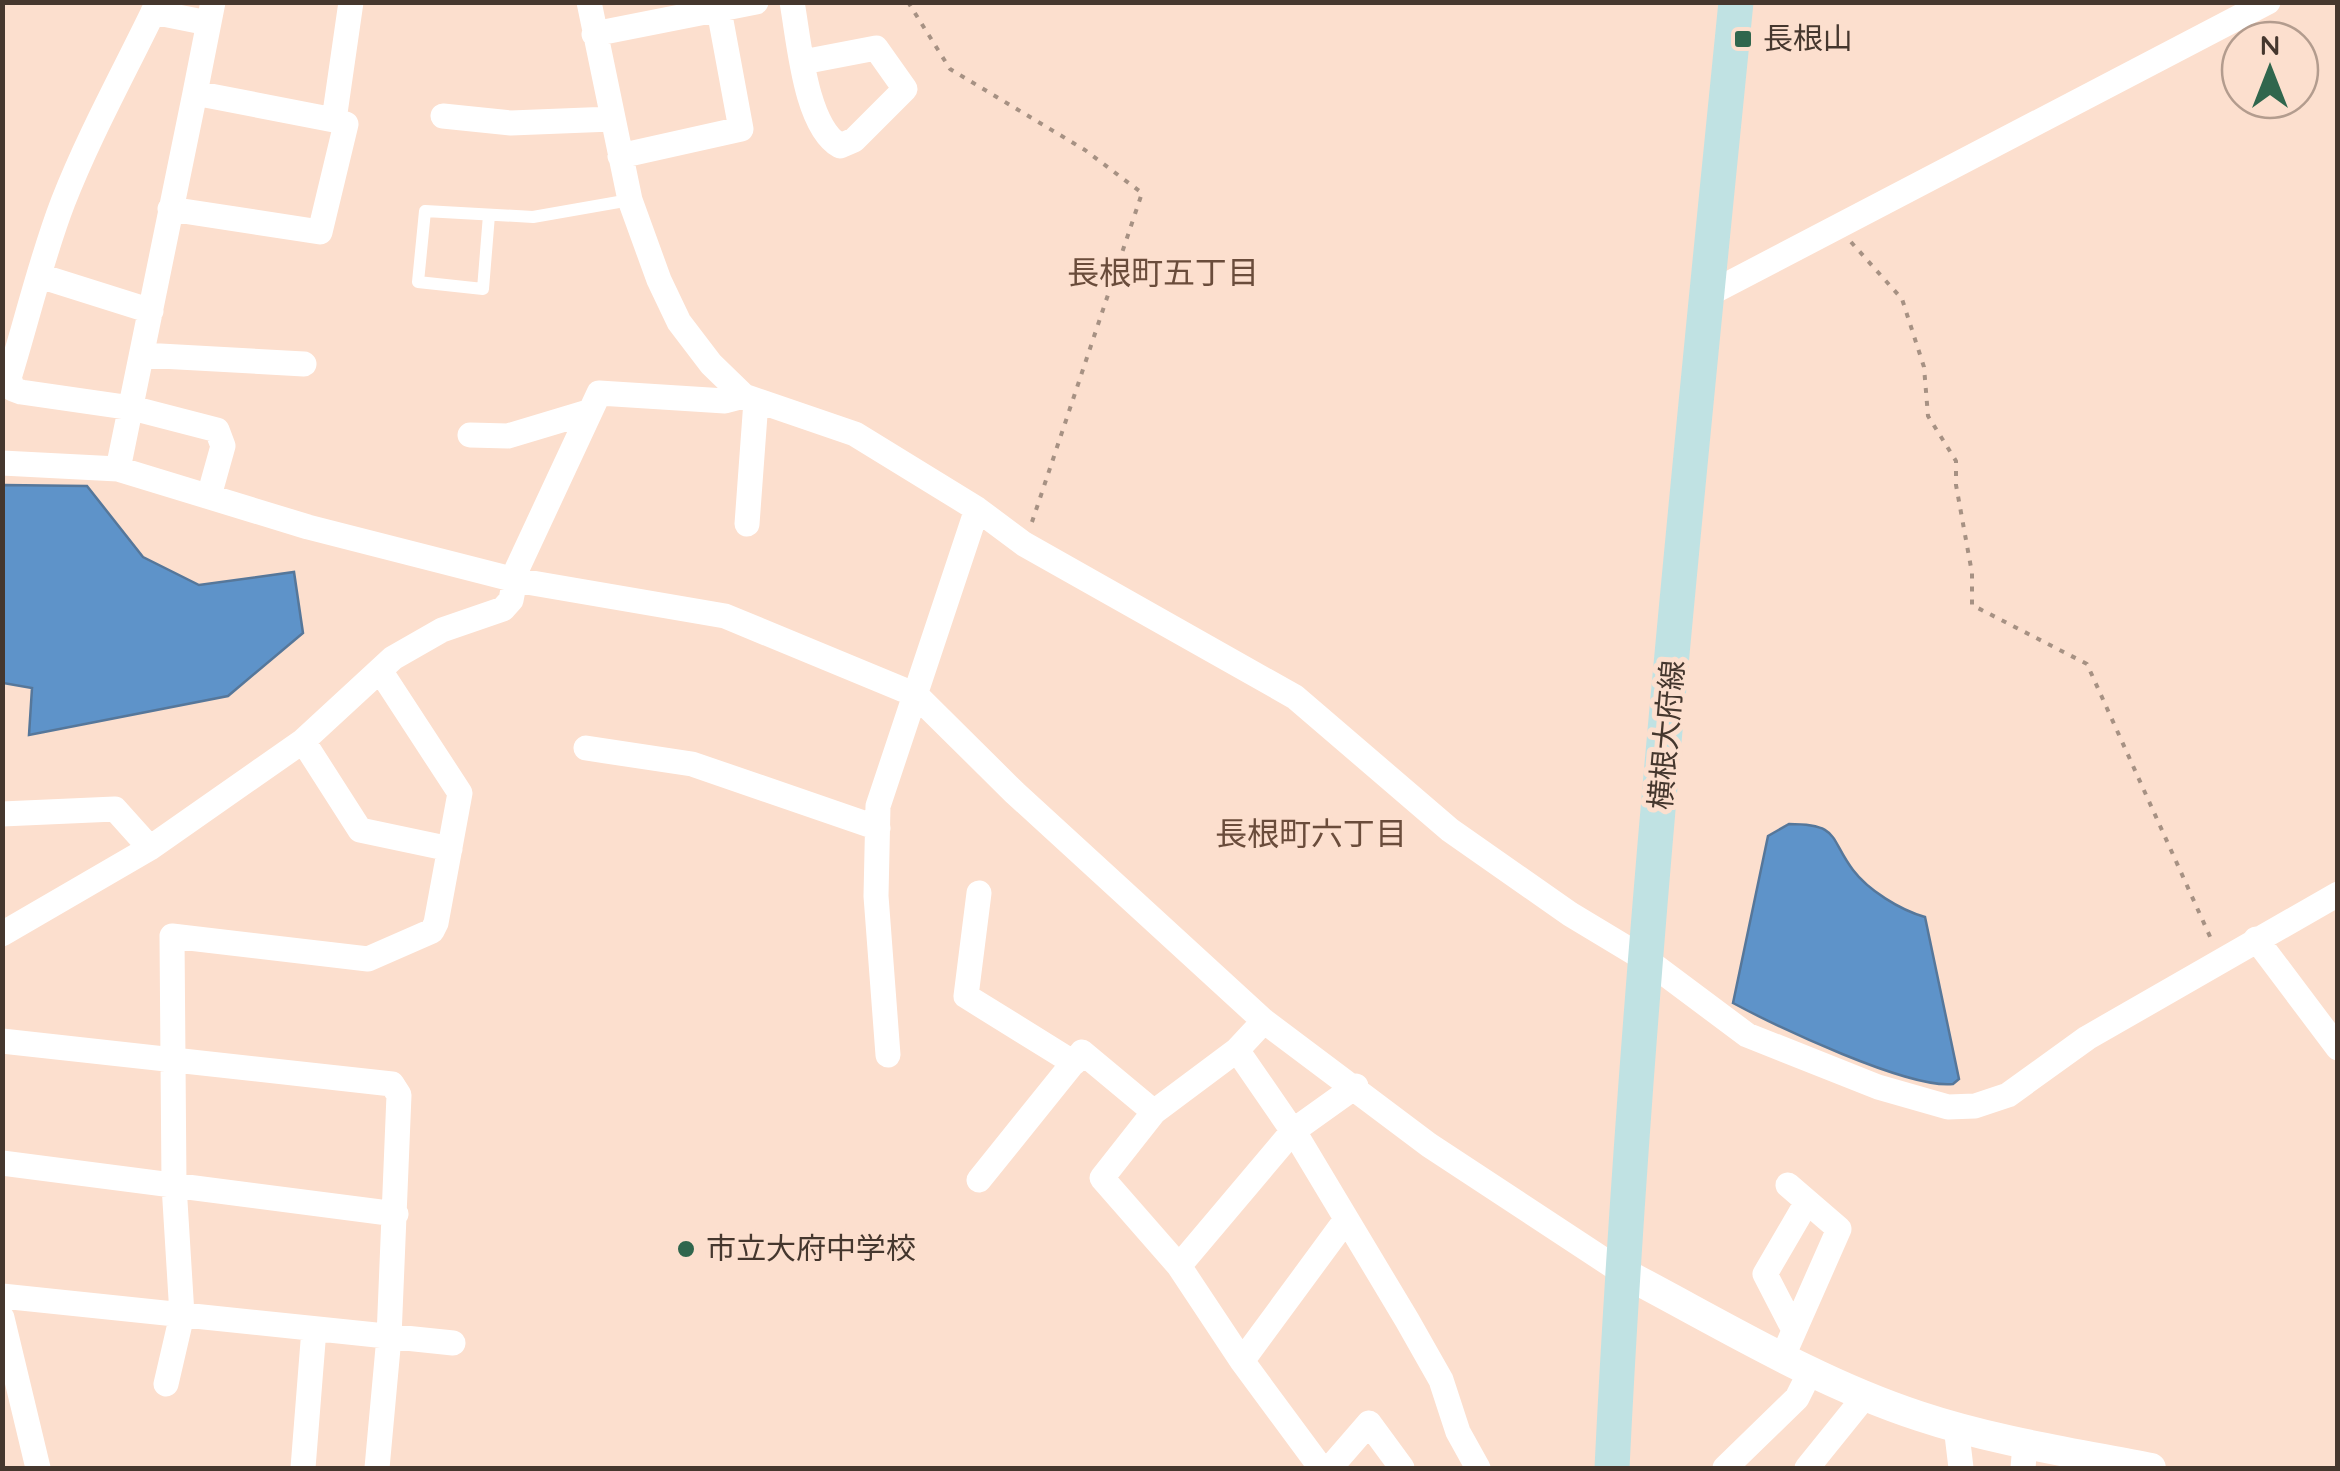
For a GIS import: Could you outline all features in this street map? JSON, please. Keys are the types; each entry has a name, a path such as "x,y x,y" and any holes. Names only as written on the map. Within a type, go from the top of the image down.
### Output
{"main road":[{"name":"横根大府線","path":"1612,1468 1622,1272 1648,962 1736,2"}],"street":[{"path":"334,120 351,2"},
{"path":"589,2 630,200 679,322 711,364 750,398 855,434 977,509 1024,544 1294,697 1450,830 1570,914 1648,962 1747,1036 1878,1087 1948,1107 1975,1106 2008,1095 2087,1038 2338,894"},
{"path":"594,34 756,2"},
{"path":"792,2 803,62"},
{"path":"1707,295 2268,2"},
{"path":"118,470 132,408 210,13 155,7 135,56 107,98 62,206 9,378 13,389 132,408 216,430 223,446 209,496"},
{"path":"620,156 740,129 719,10"},
{"path":"170,209 320,232 346,124 195,92"},
{"path":"443,116 511,122 612,119"},
{"path":"40,276 151,310"},
{"path":"142,355 304,364"},
{"path":"2,934 150,848 302,741 393,658 442,630 502,609 511,600 514,580 599,393 726,401 750,398"},
{"path":"747,524 750,398"},
{"path":"470,436 508,436 588,412"},
{"path":"2,462 118,470 514,580 725,616 916,695 1015,793 1264,1021 1356,1086 1429,1145 1622,1272 1789,1343"},
{"path":"888,1056 876,896 878,806 977,509"},
{"path":"166,1384 182,1315 174,1185 172,936 368,960 432,930 460,793 381,672"},
{"path":"302,741 360,830 450,849"},
{"path":"586,748 692,764 878,828"},
{"path":"2,814 115,809 150,848"},
{"path":"979,892 966,996 1074,1063"},
{"path":"2256,938 2338,1048"},
{"path":"1264,1021 1237,1050 1154,1112 1102,1178 1179,1266 1242,1361 1321,1468"},
{"path":"2,1041 392,1084 399,1095 396,1214 377,1468"},
{"path":"1237,1050 1293,1130 1442,1380 1458,1432 1478,1468"},
{"path":"979,1180 1082,1052 1154,1112"},
{"path":"1179,1266 1293,1130 1356,1086"},
{"path":"2,1163 396,1214"},
{"path":"1789,1343 1838,1228 1797,1193 1766,1274 1789,1343 1811,1370 2024,1456 2151,1468"},
{"path":"1242,1361 1345,1221"},
{"path":"2,1296 453,1343"},
{"path":"2,1318 38,1468"},
{"path":"303,1468 314,1330"},
{"path":"1725,1468 1797,1398 1811,1370"},
{"path":"1807,1468 1866,1395"},
{"path":"1330,1468 1369,1423 1402,1468"},
{"path":"1956,1426 1961,1468"}],"lane":[{"path":"489,215 482,289 418,282 425,212 533,217 630,200"}],"path":[{"path":"908,2 950,69 1085,150 1142,193 1024,544"},
{"path":"1839,227 1902,299 1924,366 1928,416 1956,461 1956,486 1972,573 1972,605 2087,664 2221,959"}],"water":[{"path":"3,485 87,486 143,557 199,585 294,572 303,633 228,696 29,735 32,688 3,683"},
{"path":"1789,824 1825,830 1867,885 1895,904 1925,917 1959,1079 1953,1084 1932,1083 1875,1067 1733,1003 1768,836"}],"place":[{"name":"長根山","path":"1743,39"},
{"name":"市立大府中学校","path":"686,1249"}],"district":[{"name":"長根町五丁目","path":"1163,273"},
{"name":"長根町六丁目","path":"1311,834"}]}
